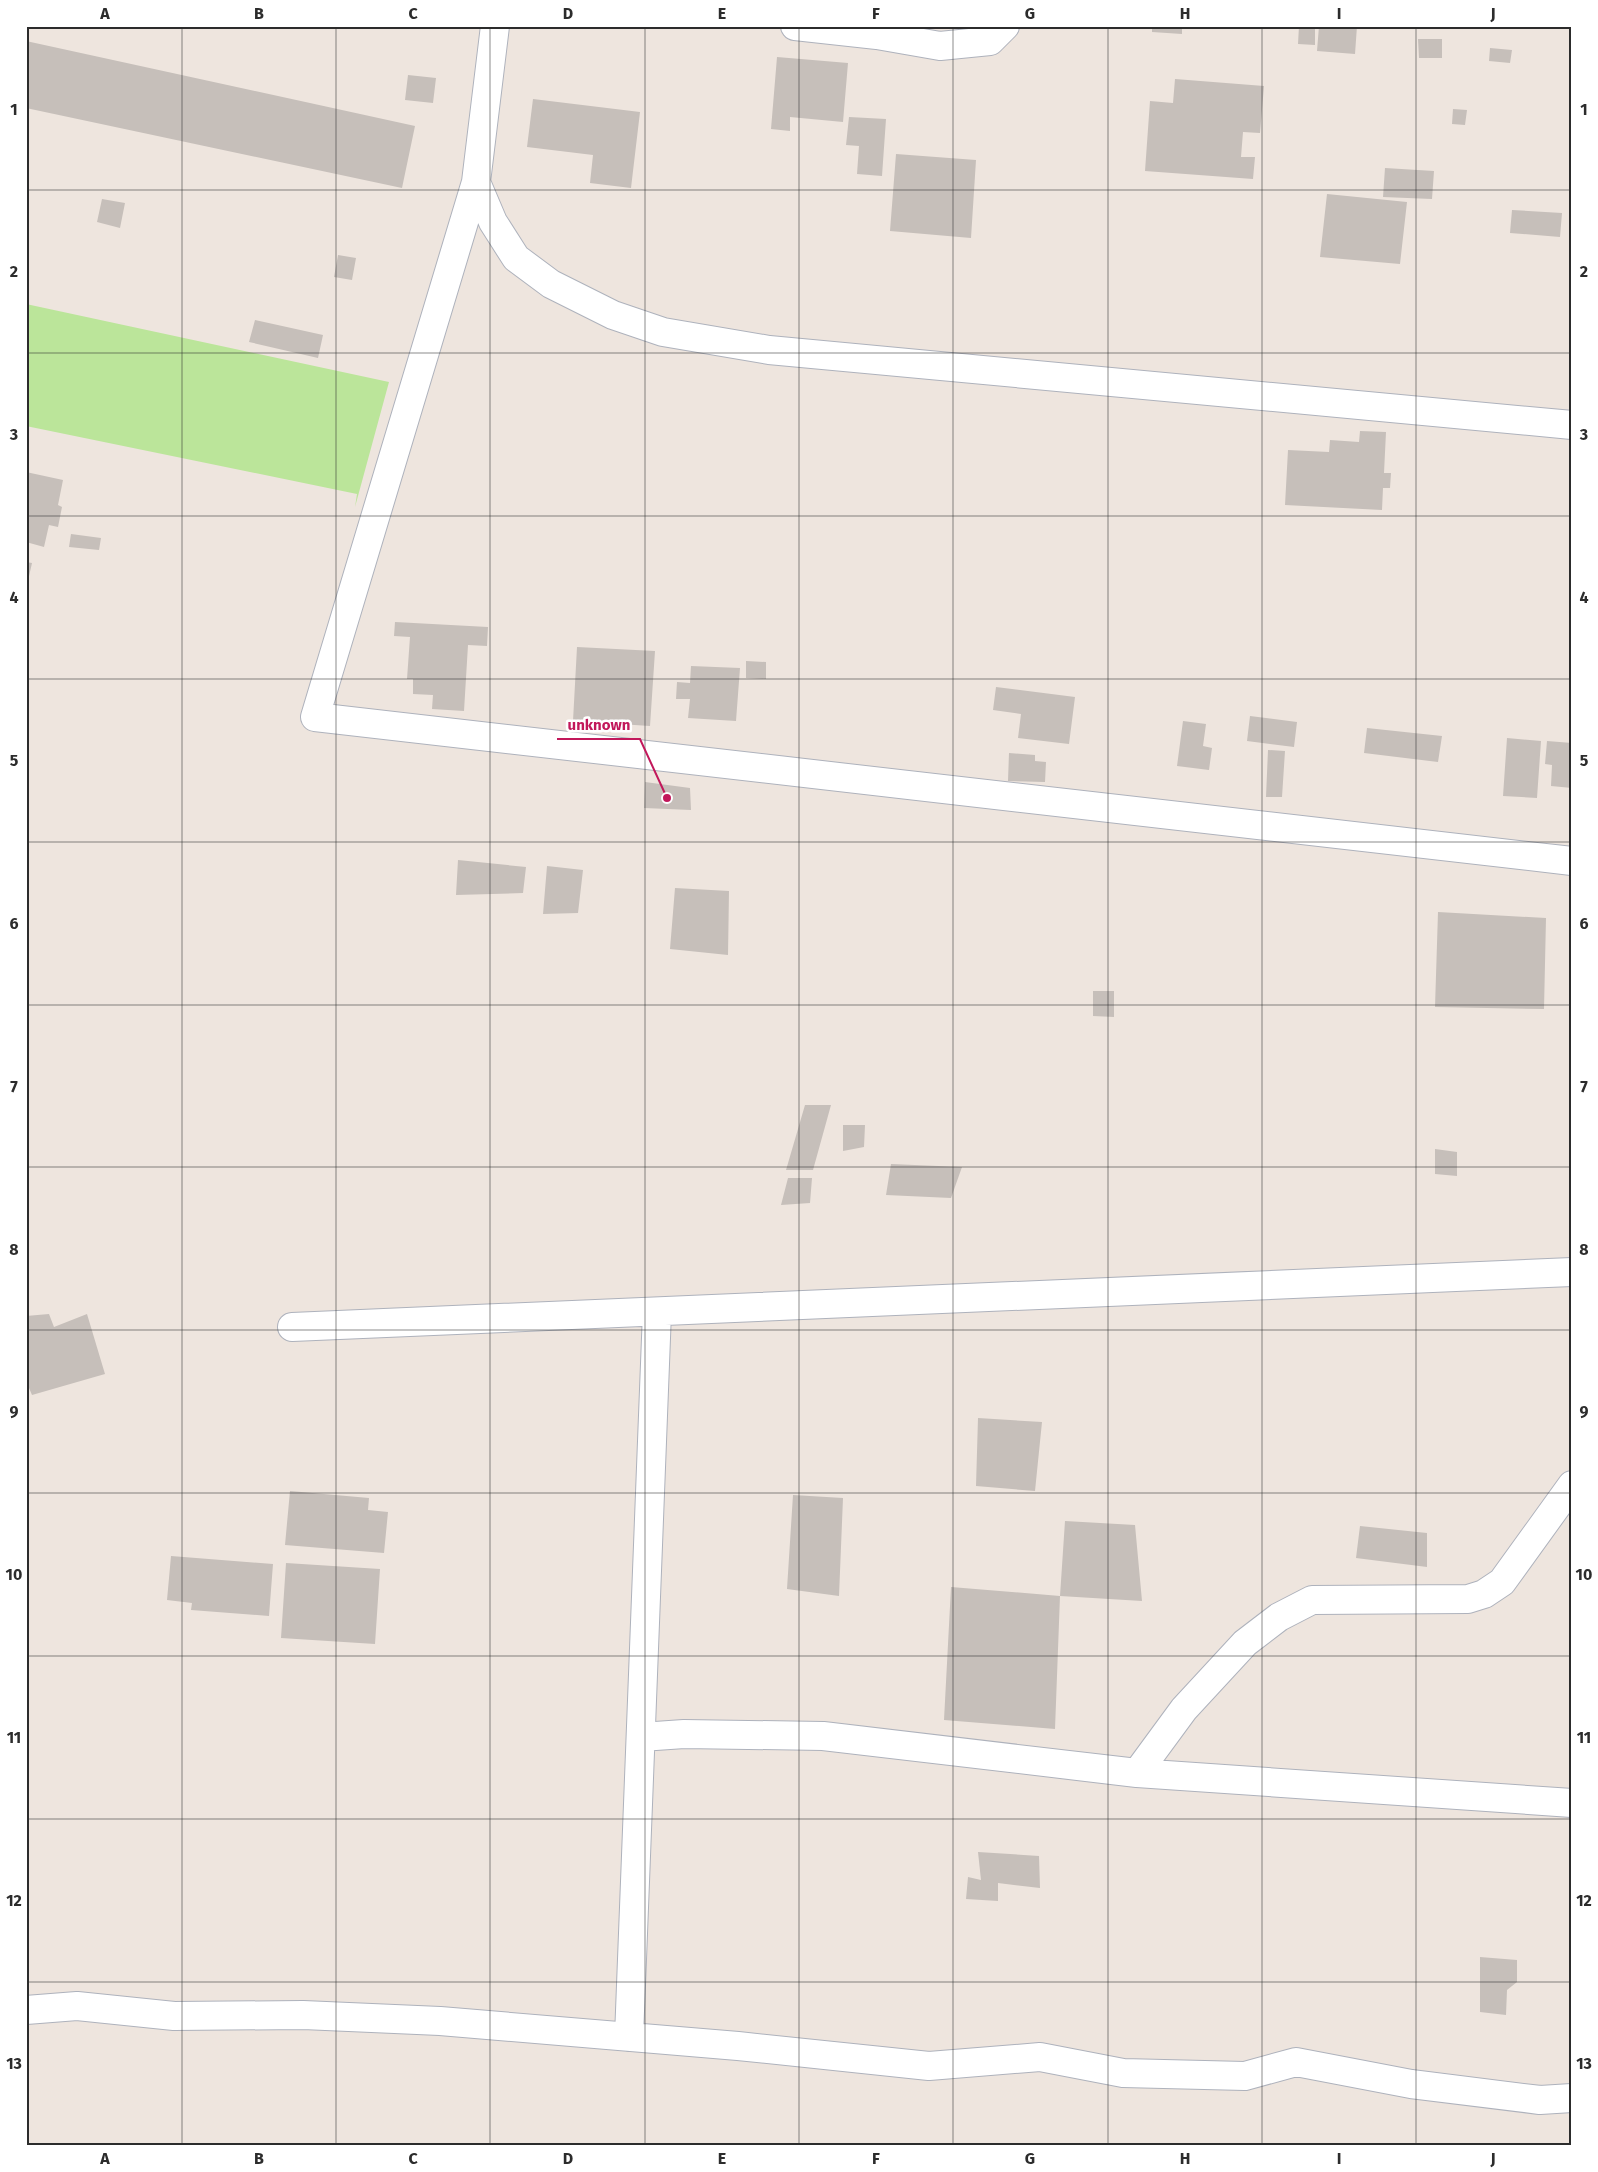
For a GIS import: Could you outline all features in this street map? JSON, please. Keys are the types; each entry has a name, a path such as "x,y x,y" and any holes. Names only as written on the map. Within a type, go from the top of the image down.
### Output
{"street":[{"path":"495,26 476,182 314,717 1572,861"},
{"path":"795,26 877,35 940,46 990,41 1005,26"},
{"path":"476,182 493,222 516,258 551,284 586,302 613,315 663,332 769,350 1572,425"},
{"path":"292,1327 1572,1272"},
{"path":"629,2037 657,1312"},
{"path":"1137,1773 1184,1709 1245,1644 1279,1617 1312,1600 1468,1599 1484,1594 1502,1582 1572,1485"},
{"path":"642,1737 684,1734 823,1736 1137,1773 1572,1804"},
{"path":"26,2010 77,2006 174,2016 312,2015 440,2021 929,2066 1040,2057 1123,2073 1245,2076 1296,2062 1420,2085 1540,2100 1572,2098"}],"green space":[{"path":"26,304 389,382 355,507 357,494 26,426"}],"building":[{"path":"1152,26 1182,26 1182,34 1152,32"},
{"path":"1299,26 1315,26 1315,45 1298,44"},
{"path":"1319,26 1357,26 1355,54 1317,51"},
{"path":"1418,39 1442,39 1442,58 1419,58"},
{"path":"26,41 415,126 402,188 26,108"},
{"path":"1490,48 1512,50 1510,63 1489,61"},
{"path":"777,57 848,63 843,122 790,117 790,131 771,129"},
{"path":"408,75 436,78 433,103 405,100"},
{"path":"1175,79 1264,86 1260,133 1243,132 1241,157 1255,157 1253,179 1145,171 1150,101 1173,103"},
{"path":"533,99 640,112 631,188 590,183 593,155 527,147"},
{"path":"1453,109 1467,110 1465,125 1452,124"},
{"path":"849,117 886,119 882,176 857,174 859,146 846,145"},
{"path":"896,154 976,160 971,238 890,231"},
{"path":"1385,168 1434,171 1432,199 1383,197"},
{"path":"1327,194 1407,202 1400,264 1320,257"},
{"path":"102,199 125,203 120,228 97,222"},
{"path":"1512,210 1562,213 1560,237 1510,233"},
{"path":"338,255 356,258 352,280 334,277"},
{"path":"255,320 323,335 318,358 249,342"},
{"path":"1360,431 1386,432 1384,473 1391,473 1390,488 1383,488 1382,510 1285,505 1288,450 1329,452 1330,440 1359,442"},
{"path":"26,472 63,480 58,505 62,507 58,527 49,525 44,547 26,542"},
{"path":"71,534 101,538 99,550 69,547"},
{"path":"26,562 32,563 27,585 26,585"},
{"path":"395,622 488,627 487,646 468,645 464,711 432,709 433,695 413,694 413,679 407,679 410,637 394,636"},
{"path":"577,647 655,651 650,726 573,721"},
{"path":"746,661 766,662 766,679 746,678"},
{"path":"691,666 740,668 736,721 688,718 690,699 676,699 677,682 690,683"},
{"path":"996,687 1075,697 1069,744 1018,738 1021,714 993,710"},
{"path":"1250,716 1297,722 1294,747 1247,741"},
{"path":"1183,721 1206,724 1203,746 1212,748 1209,770 1177,766"},
{"path":"1367,728 1442,736 1438,762 1364,753"},
{"path":"1507,738 1541,741 1537,798 1503,796"},
{"path":"1547,741 1572,743 1572,788 1551,786 1552,765 1545,764"},
{"path":"1268,750 1285,751 1282,797 1266,797"},
{"path":"1009,753 1035,755 1035,761 1046,762 1045,782 1008,781"},
{"path":"645,782 690,788 691,810 644,808"},
{"path":"458,860 526,867 523,893 456,895"},
{"path":"547,866 583,870 578,913 543,914"},
{"path":"675,888 729,891 728,955 670,949"},
{"path":"1438,912 1546,918 1544,1009 1435,1007"},
{"path":"1093,991 1114,991 1114,1017 1093,1016"},
{"path":"805,1105 831,1105 813,1170 786,1170"},
{"path":"843,1125 865,1125 864,1147 843,1151"},
{"path":"1435,1149 1457,1152 1457,1176 1435,1174"},
{"path":"891,1164 962,1167 951,1198 886,1195"},
{"path":"788,1178 812,1178 810,1203 781,1205"},
{"path":"49,1314 54,1327 87,1314 105,1374 32,1395 29,1388 26,1388 26,1316"},
{"path":"978,1418 1042,1422 1035,1491 976,1486"},
{"path":"26,1453 29,1471 26,1471"},
{"path":"290,1491 369,1498 368,1510 388,1512 384,1553 285,1545"},
{"path":"793,1495 843,1498 839,1596 787,1589"},
{"path":"1065,1521 1135,1525 1142,1601 1060,1596"},
{"path":"1360,1526 1427,1533 1427,1567 1356,1558"},
{"path":"171,1556 273,1564 269,1616 191,1610 192,1603 167,1600"},
{"path":"286,1563 380,1569 375,1644 281,1638"},
{"path":"951,1587 1060,1596 1055,1729 944,1720"},
{"path":"978,1852 1039,1856 1040,1888 998,1883 998,1901 966,1899 968,1877 981,1880"},
{"path":"1480,1957 1517,1960 1517,1982 1507,1990 1506,2015 1480,2012"}],"place":[{"name":"unknown","path":"667,798"}]}
